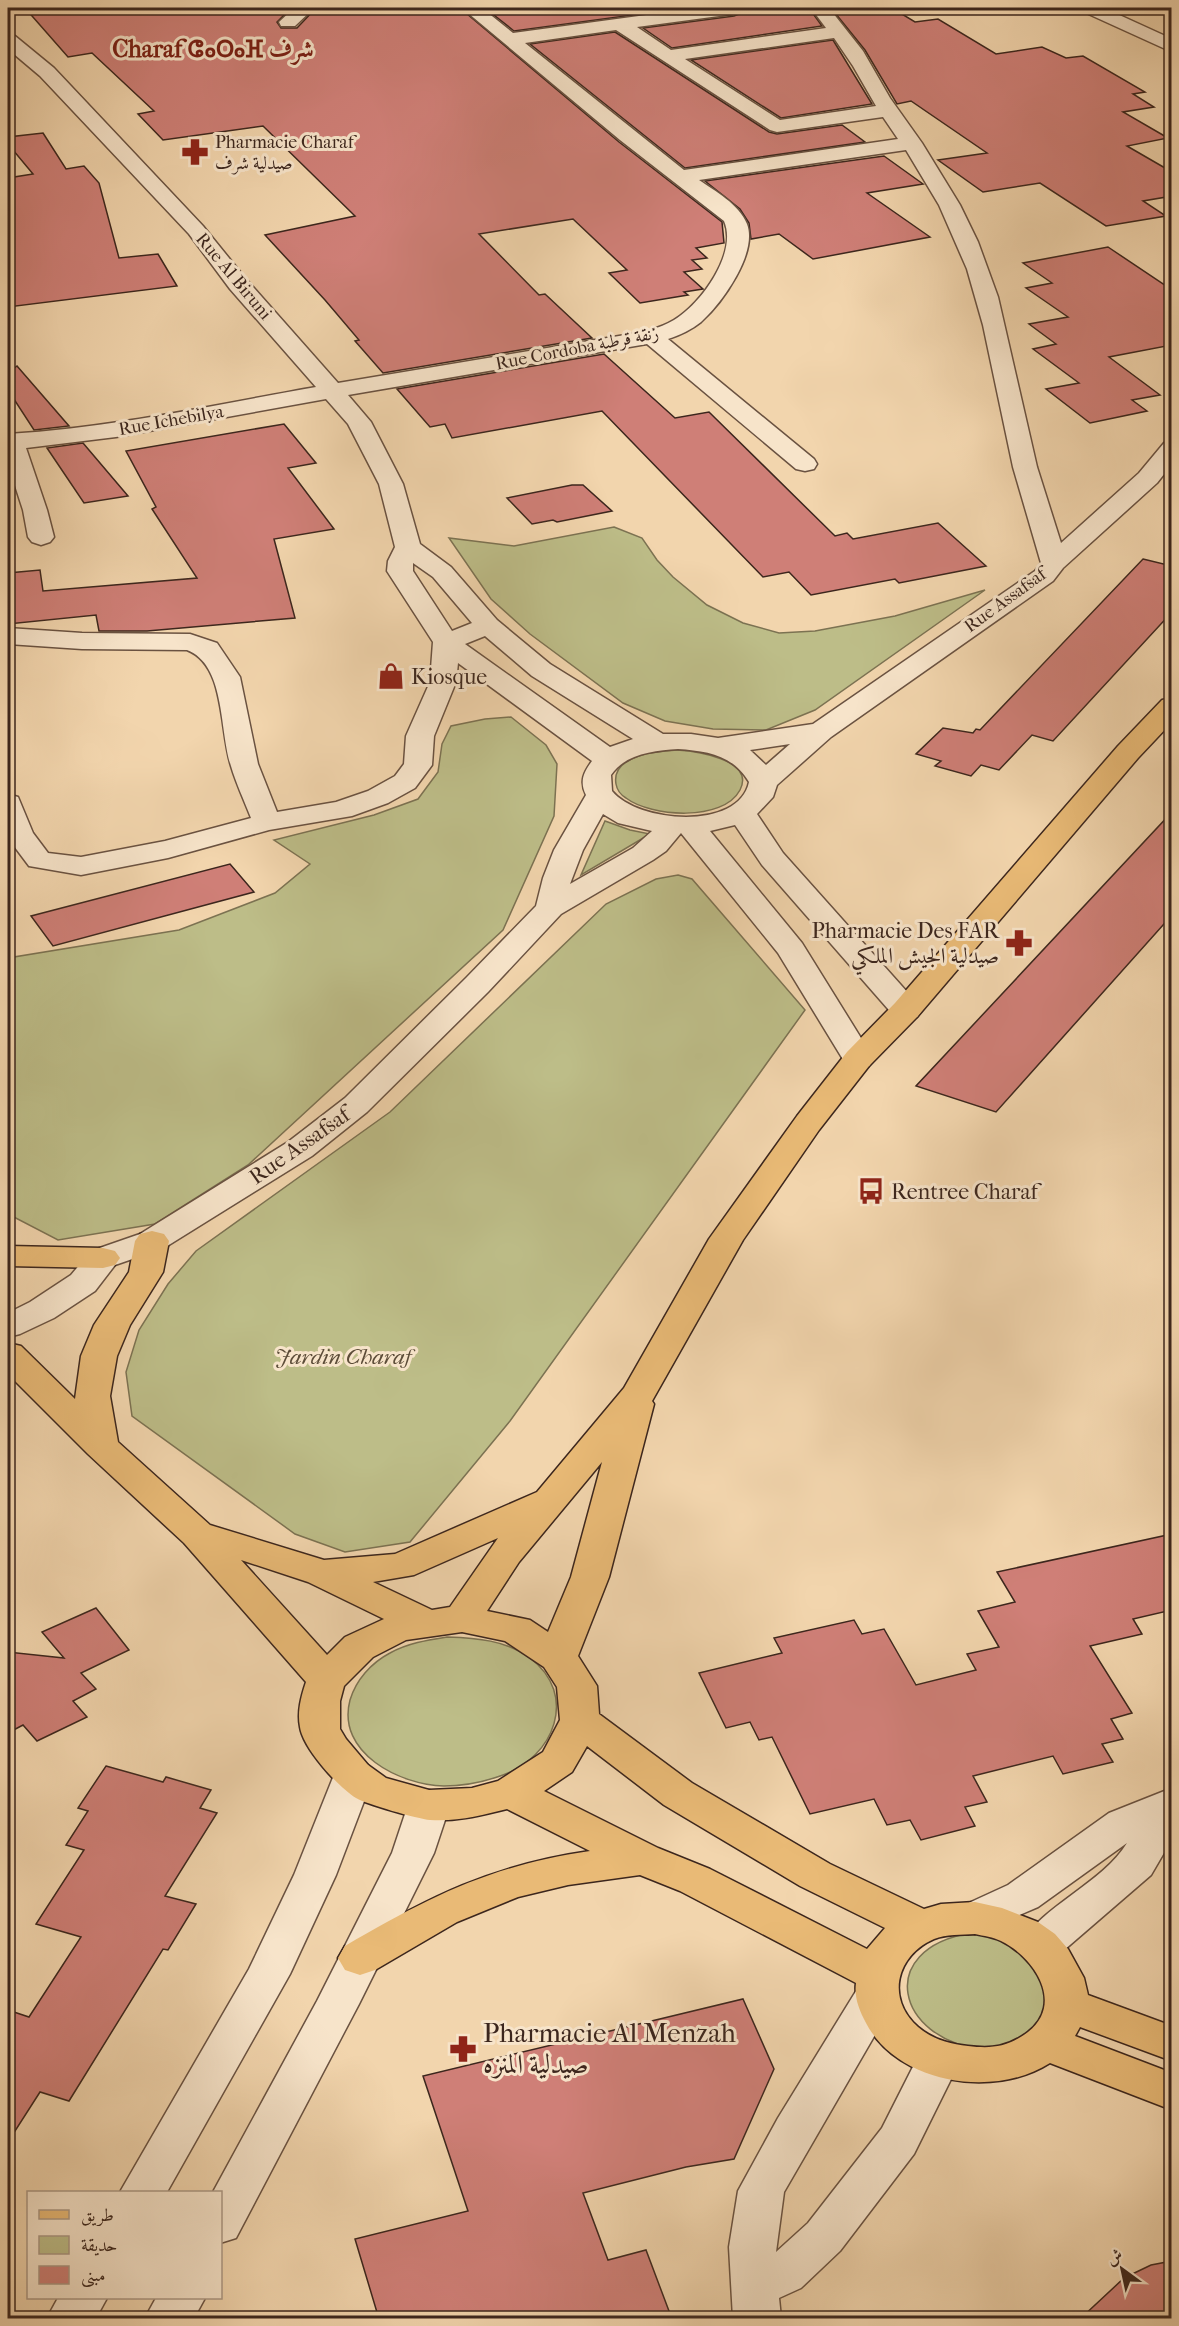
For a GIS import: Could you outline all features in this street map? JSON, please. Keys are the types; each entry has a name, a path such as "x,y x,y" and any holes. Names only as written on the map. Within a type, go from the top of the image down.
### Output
{"main road":[{"path":"196,1534 322,1573 444,1621 516,1630 558,1657 577,1686 580,1720 558,1762 512,1793 472,1803 429,1805 372,1789 354,1775 331,1749 320,1729 320,1701 326,1680 359,1647 398,1628 444,1621 506,1553 639,1394 726,1239 808,1123 858,1059 906,1010 1128,752 1172,706"},
{"path":"101,1446 92,1396 99,1356 112,1324 146,1272 152,1241"},
{"path":"8,1256 103,1258"},
{"path":"8,1353 101,1446 196,1534 326,1680"},
{"path":"558,1657 590,1577 639,1394"},
{"path":"322,1573 401,1566 552,1498"},
{"path":"580,1720 678,1794 815,1875 920,1926"},
{"path":"512,1793 643,1859 695,1880 876,1984"},
{"path":"360,1958 441,1910 495,1888 554,1872 643,1859"},
{"path":"975,1918 1010,1927 1041,1945 1062,1973 1068,2005 1060,2025 1046,2043 1023,2056 998,2065 969,2064 939,2059 916,2048 896,2033 883,2015 876,1984 885,1955 900,1938 920,1926 946,1919 975,1918"},
{"path":"1068,2005 1172,2044"},
{"path":"1046,2043 1172,2092"}],"street":[{"path":"288,22 305,8"},
{"name":"Rue Cordoba زنقة قرطبة","path":"333,391 651,336 684,324 705,306 730,267 738,243 735,222 717,204 680,177 471,8"},
{"path":"510,39 734,8"},
{"path":"820,8 863,66 888,110 912,143 937,188 950,204 976,264 992,318 1025,468 1048,536 1054,563"},
{"path":"1090,8 1172,46"},
{"path":"620,24 777,126 888,110"},
{"path":"668,56 838,32"},
{"name":"Rue Al Biruni","path":"8,40 47,72 196,230 238,284 359,422 391,484 408,548"},
{"path":"680,177 912,143"},
{"path":"651,336 805,464"},
{"name":"Rue Ichebilya","path":"10,441 116,430 333,391"},
{"path":"10,441 35,510 41,537"},
{"name":"Rue Assafsaf","path":"741,812 758,798 764,782 820,731 1044,576 1054,563 1148,478 1172,448"},
{"path":"609,760 446,642 400,571 401,561 408,548 442,572 488,626 541,670 657,742"},
{"path":"446,642 488,626"},
{"path":"8,636 82,642 190,642 208,649 227,677 244,764 267,822"},
{"path":"8,802 20,833 29,849 39,860 81,866 168,849 267,822 342,810 378,797 405,782 418,765 420,736 443,682 446,642"},
{"name":"Rue Assafsaf","path":"719,746 820,731"},
{"path":"764,782 757,768 741,755 719,746 678,741 657,742 629,749 609,760 600,768 595,777 595,787 599,796 616,810 641,820 682,825 718,821 741,812 772,859 906,1010"},
{"path":"550,908 553,888 561,867 599,796"},
{"path":"682,825 725,870 791,949 858,1059"},
{"name":"Rue Assafsaf","path":"103,1258 152,1241 300,1149 356,1105 477,985 550,908 643,854 682,825"},
{"path":"8,1326 42,1310 83,1283 103,1258"},
{"path":"144,2191 268,1974 315,1875 354,1775"},
{"path":"222,2220 414,1853 429,1805"},
{"path":"975,1918 1023,1896 1124,1824 1168,1806"},
{"path":"1041,1945 1136,1864 1168,1806"},
{"path":"756,2303 752,2247 761,2191 794,2131 843,2053 876,1984"},
{"path":"756,2303 824,2237 898,2141 939,2059"},
{"path":"71,2319 82,2299"},
{"path":"169,2319 180,2299"}],"green space":[{"path":"614,527 642,538 657,560 673,577 707,605 743,623 779,633 815,631 895,616 985,590 815,710 766,730 713,729 665,721 623,703 530,634 491,599 449,538 514,546"},
{"path":"511,717 546,745 557,764 554,816 503,930 248,1165 155,1224 58,1240 8,1214 8,958 179,930 275,893 310,864 274,840 374,815 418,799 438,772 442,744 451,726 485,719"},
{"path":"677,750 709,755 732,764 743,779 740,790 731,800 719,807 703,812 686,813 652,809 637,804 619,792 616,774 628,761 638,756"},
{"path":"605,821 650,834 581,875"},
{"name":"Jardin Charaf","path":"678,875 692,879 805,1010 510,1421 410,1542 345,1552 295,1534 132,1416 126,1372 139,1330 168,1284 196,1251 390,1112 606,904 656,879"},
{"path":"447,1637 490,1641 521,1652 545,1673 554,1689 556,1707 554,1724 547,1740 536,1754 521,1766 481,1782 444,1786 409,1780 375,1763 362,1750 353,1736 348,1719 350,1700 356,1686 377,1662 404,1647"},
{"path":"970,1933 992,1935 1014,1941 1058,1998 1026,2041 986,2049 952,2042 930,2029 915,2012 908,1994 909,1975 919,1957 939,1942"}],"building":[{"path":"25,8 291,8 277,22 281,28 297,28 316,8 460,8 619,142 722,222 724,243 696,248 707,258 692,260 702,269 684,272 703,289 684,292 688,295 640,303 609,273 627,270 573,219 479,234 539,295 545,294 592,338 383,373 355,341 359,340 325,300 265,235 355,216 263,126 163,140 138,114 154,111 92,53 68,57"},
{"path":"485,8 685,8 514,31"},
{"path":"745,8 809,8 822,26 672,48 643,28 734,16 742,13"},
{"path":"831,8 892,8 915,22 938,19 996,54 1042,47 1066,58 1083,56 1145,92 1133,94 1154,107 1123,112 1168,138 1127,146 1172,172 1172,196 1143,201 1166,216 1106,226 1040,183 983,192 938,160 987,153 911,101 897,104 865,50"},
{"path":"615,32 769,132 777,134 842,125 865,142 685,168 530,44"},
{"path":"833,40 872,104 781,118 691,60"},
{"path":"43,133 66,169 84,166 99,183 119,258 158,254 177,286 8,307 8,178 33,174 8,144 8,137"},
{"path":"884,156 923,184 867,193 930,237 813,259 779,234 751,239 749,223 740,209 705,181"},
{"path":"1108,247 1172,290 1172,345 1109,357 1160,395 1132,400 1147,411 1090,423 1046,389 1079,383 1033,349 1056,344 1029,324 1068,317 1026,288 1052,283 1023,263"},
{"path":"604,354 675,418 709,412 835,536 847,533 853,539 938,523 986,566 899,583 895,579 811,595 789,572 763,577 602,411 452,438 445,424 430,427 397,389"},
{"path":"17,366 69,426 34,430 8,390 8,373"},
{"path":"284,424 316,463 288,468 334,529 274,539 295,618 147,631 99,631 96,615 8,624 8,573 40,570 43,591 197,578 152,509 156,507 126,451"},
{"path":"83,443 128,496 84,503 47,448"},
{"path":"572,485 583,485 612,511 557,522 553,520 532,524 507,498"},
{"path":"1143,559 1172,566 1172,612 1053,741 1032,735 999,770 981,765 971,776 935,766 941,761 916,754 943,728 973,733 976,729 980,730"},
{"path":"1172,812 1172,915 996,1112 916,1086"},
{"path":"230,864 254,892 53,946 31,916"},
{"path":"1172,1534 1172,1610 1133,1619 1142,1634 1090,1646 1132,1713 1111,1719 1123,1739 1102,1744 1113,1762 1063,1774 1053,1756 973,1776 987,1802 965,1807 975,1826 921,1840 910,1820 887,1825 874,1799 810,1814 772,1737 759,1740 750,1722 726,1728 699,1673 782,1653 774,1638 854,1620 862,1634 884,1629 916,1685 976,1670 967,1654 999,1647 978,1611 1015,1602 997,1572"},
{"path":"96,1608 129,1650 81,1673 96,1689 73,1701 87,1717 37,1741 23,1725 8,1733 8,1652 64,1658 42,1632"},
{"path":"106,1766 163,1782 166,1777 211,1790 200,1808 217,1813 165,1896 196,1904 168,1950 163,1949 69,2101 40,2092 8,2142 8,2010 29,2017 81,1937 36,1924 84,1850 66,1845 88,1811 78,1808"},
{"path":"743,1999 774,2069 734,2159 686,2167 583,2193 608,2260 646,2250 672,2319 379,2319 355,2239 468,2211 423,2076"},
{"path":"1172,2261 1172,2319 1080,2319 1124,2278 1151,2265"}],"place":[{"name":"Pharmacie Charaf صيدلية شرف","path":"195,152"},
{"name":"Kiosque","path":"391,676"},
{"name":"Pharmacie Des FAR صيدلية الجيش الملكي","path":"1019,943"},
{"name":"Rentree Charaf","path":"871,1191"},
{"name":"Pharmacie Al Menzah صيدلية المنزه","path":"463,2049"}],"district":[{"name":"Charaf ⵛⴰⵔⴰⴼ شرف","path":"213,49"}]}
